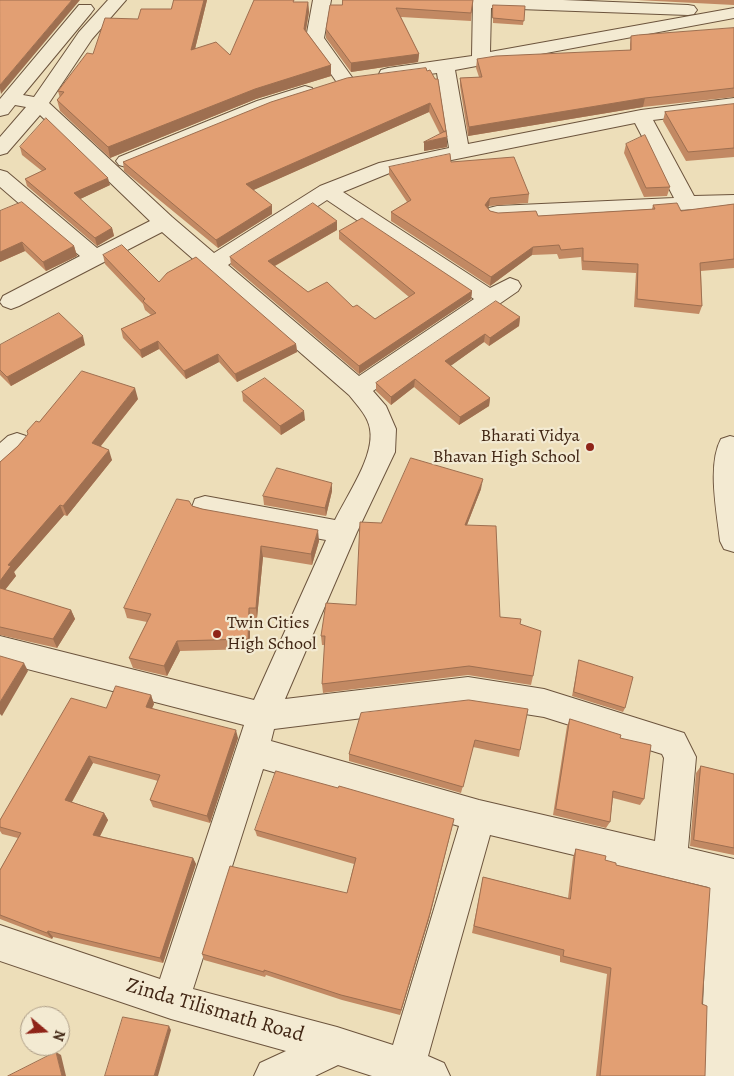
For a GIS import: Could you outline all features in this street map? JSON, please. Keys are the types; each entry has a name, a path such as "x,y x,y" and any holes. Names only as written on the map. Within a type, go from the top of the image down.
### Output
{"street":[{"path":"6,105 94,0"},
{"path":"0,149 39,104 85,36 117,0"},
{"path":"322,0 315,38 360,78"},
{"path":"481,58 481,1 734,13"},
{"path":"106,169 264,104 323,86 360,78 446,66 481,58 734,13"},
{"path":"446,66 460,153"},
{"path":"6,105 39,104 164,222 358,389 377,413 383,429 382,452 342,532 262,716 253,751 171,1001"},
{"path":"212,264 327,191 386,167 641,116 734,104"},
{"path":"641,116 688,204"},
{"path":"0,176 94,257"},
{"path":"327,191 490,299"},
{"path":"497,213 734,201"},
{"path":"12,301 164,222"},
{"path":"358,389 510,286"},
{"path":"734,447 730,446 727,478 734,541"},
{"path":"205,507 342,532"},
{"path":"0,649 262,716 468,691 544,703 674,743 680,757 670,861"},
{"path":"253,751 479,816 730,875 719,1076"},
{"path":"412,1074 479,816"},
{"name":"Zinda Tilismath Road","path":"0,943 171,1001 337,1046 412,1074"},
{"path":"273,1076 337,1046"}],"building":[{"path":"0,0 72,0 0,85"},
{"path":"174,0 204,0 191,50 216,42 230,55 254,0 308,2 304,29 331,65 255,89 108,147 57,100 64,92 58,91 87,53 93,54 105,18 138,19 141,9 171,9"},
{"path":"343,0 473,0 471,13 396,8 419,54 351,63 326,29 330,5 342,5"},
{"path":"493,5 525,6 524,21 493,18"},
{"path":"734,28 734,88 645,98 469,127 460,78 482,77 477,59 496,56 631,50 631,36"},
{"path":"426,68 427,71 430,70 435,79 438,79 446,131 444,132 430,103 246,184 272,205 216,240 123,162 271,102 347,78"},
{"path":"734,104 734,148 688,152 665,112"},
{"path":"46,118 108,178 74,193 112,228 95,238 25,179 46,169 20,147"},
{"path":"446,131 447,137 424,142"},
{"path":"645,135 670,187 646,188 626,144"},
{"path":"450,154 451,162 514,157 529,194 490,198 485,205 490,211 498,213 536,211 538,216 655,209 653,205 677,203 681,211 734,204 734,259 700,263 702,306 637,299 638,264 583,261 583,248 561,250 559,245 533,247 491,277 391,212 411,200 389,167"},
{"path":"22,202 74,246 43,262 22,242 0,252 0,211"},
{"path":"313,203 337,221 268,261 308,292 327,282 353,307 357,305 375,319 415,293 339,231 362,218 472,291 359,366 230,257"},
{"path":"122,245 159,282 167,273 196,257 296,344 235,374 218,354 184,371 158,341 140,350 121,329 156,313 143,301 145,299 103,255"},
{"path":"496,301 520,317 490,338 485,334 445,361 490,398 460,417 415,379 391,397 376,383"},
{"path":"59,313 83,336 7,377 0,370 0,345"},
{"path":"82,371 135,388 92,443 109,450 63,506 60,505 8,565 11,566 0,581 0,462 18,446 28,434 27,431 36,421 39,422"},
{"path":"265,378 304,411 280,426 242,392"},
{"path":"411,458 483,479 465,525 496,526 500,617 521,619 520,624 541,631 533,676 469,666 322,684 325,636 321,636 326,603 356,605 360,522 381,523"},
{"path":"277,468 332,483 325,508 263,496"},
{"path":"177,499 189,501 192,506 202,509 318,530 311,554 261,546 256,608 249,608 248,639 177,641 164,666 129,658 151,614 124,608"},
{"path":"0,588 71,610 53,639 0,627"},
{"path":"0,656 24,663 0,702"},
{"path":"579,660 633,677 625,708 574,692"},
{"path":"116,686 151,695 146,707 236,730 207,816 150,800 160,775 89,756 65,800 104,813 93,835 193,858 160,958 48,931 47,933 0,915 0,870 21,833 0,827 0,820 71,698 106,708"},
{"path":"469,700 528,709 520,750 475,740 463,787 349,754 361,713"},
{"path":"570,719 621,735 620,738 651,745 644,799 613,791 610,822 556,809"},
{"path":"701,766 734,774 734,848 694,840"},
{"path":"276,771 338,788 339,786 454,819 430,913 401,1010 341,995 264,970 264,972 202,954 230,866 347,893 356,858 255,830"},
{"path":"576,849 606,856 605,860 616,863 616,865 710,888 702,1004 707,1006 705,1076 600,1076 611,968 563,956 564,950 474,926 483,877 570,899"},
{"path":"123,1017 169,1026 154,1076 105,1076"},
{"path":"48,1056 57,1056 62,1076 8,1076"}],"place":[{"name":"Bharati Vidya Bhavan High School","path":"590,447"},
{"name":"Twin Cities High School","path":"217,634"}]}
